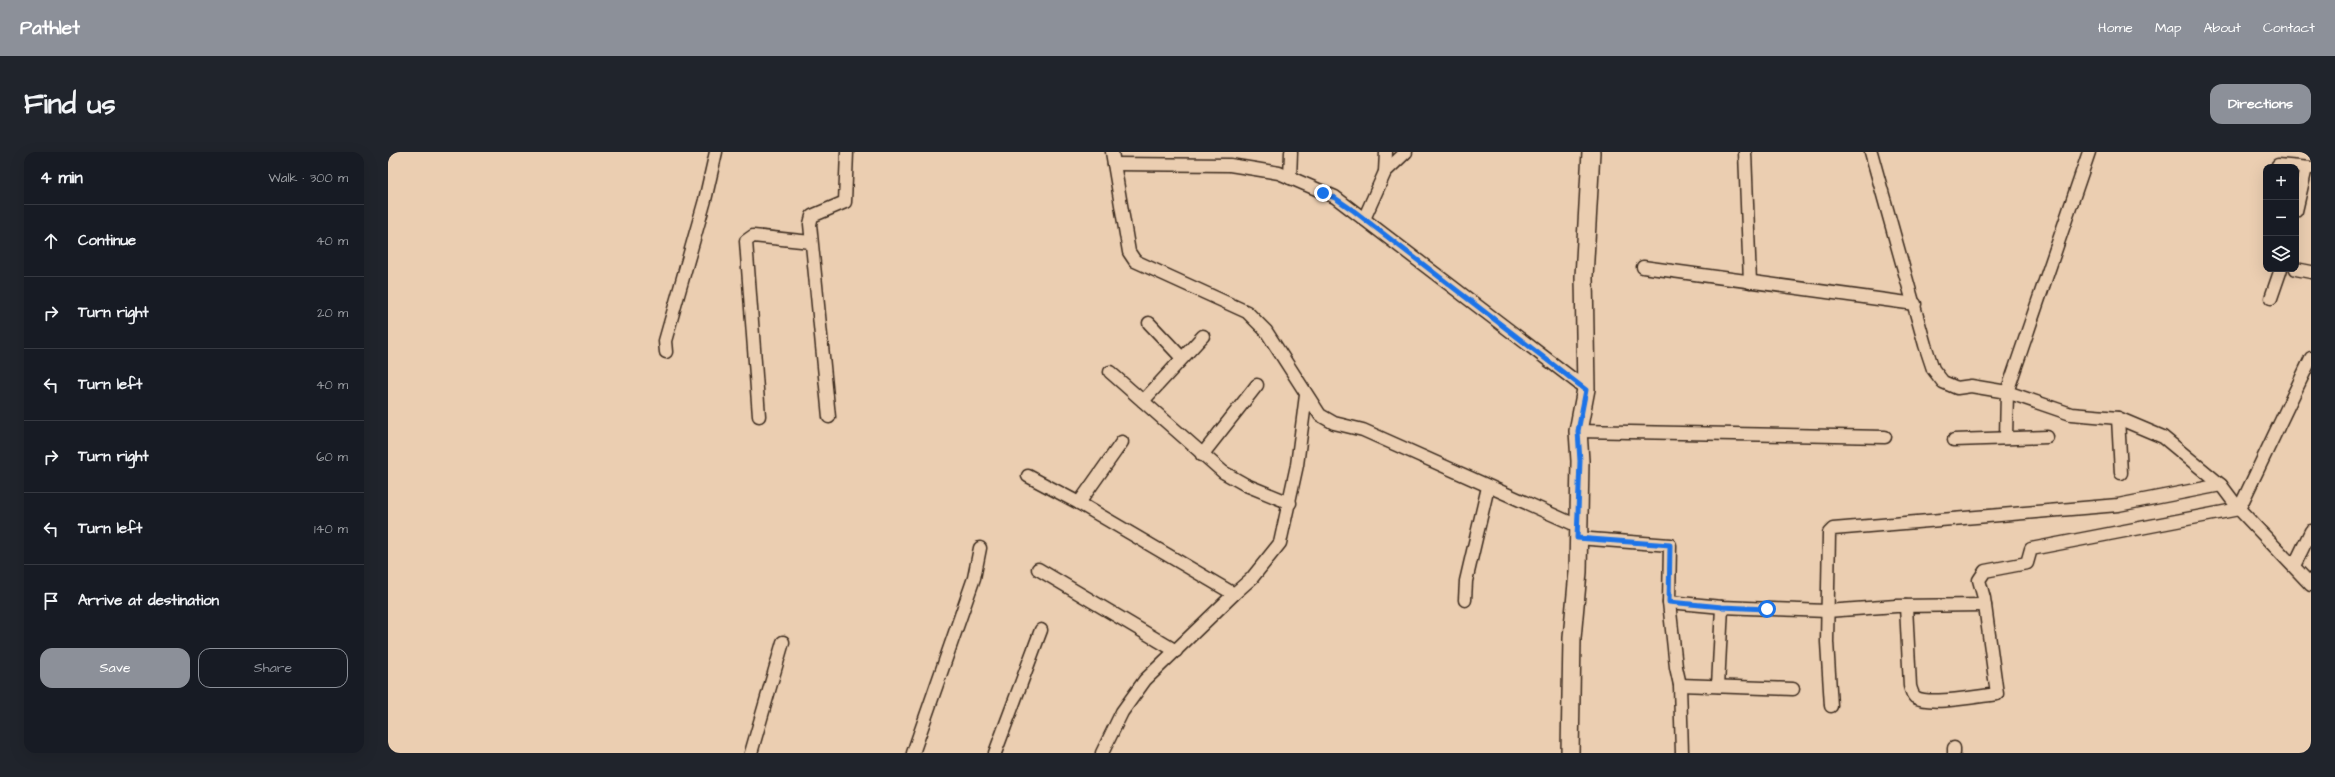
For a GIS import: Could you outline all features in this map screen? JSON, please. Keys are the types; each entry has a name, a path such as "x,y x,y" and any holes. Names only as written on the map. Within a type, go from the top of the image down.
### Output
{"street":[{"path":"666,352 666,341 705,200 716,152"},
{"path":"829,418 810,224 812,216 845,202 847,152"},
{"path":"1290,178 1291,152"},
{"path":"1364,219 1385,172 1386,152"},
{"path":"1385,172 1406,152"},
{"path":"1570,753 1572,638 1578,572 1577,532 1580,461 1578,431 1586,390 1584,277 1591,152"},
{"path":"1745,152 1750,282"},
{"path":"1871,152 1931,363 1943,382 1958,388 1971,386 2007,392 2071,414 2118,418 2163,437 2221,485 2239,509 2311,585"},
{"path":"2006,438 2007,392 2089,152"},
{"path":"1586,390 1335,198 1279,173 1230,165 1113,158 1129,252 1134,261 1247,312 1266,331 1320,415 1334,423 1363,430 1488,487 1577,532 1670,545 1669,602 1676,667 1680,685 1682,753"},
{"path":"2299,200 2308,168"},
{"path":"759,416 746,241 753,236 811,242"},
{"path":"1643,267 1915,304"},
{"path":"2299,270 2311,272"},
{"path":"2271,298 2280,272"},
{"path":"1149,323 1182,358"},
{"path":"1143,401 1203,336"},
{"path":"2239,509 2311,358"},
{"path":"1110,372 1222,472 1246,485 1290,503"},
{"path":"1202,455 1257,385"},
{"path":"1102,753 1122,712 1145,680 1252,578 1277,547 1286,524 1306,395"},
{"path":"2118,418 2121,473"},
{"path":"1578,431 1885,437"},
{"path":"1954,440 2047,437"},
{"path":"1079,502 1122,442"},
{"path":"1028,476 1079,502 1234,594"},
{"path":"1831,706 1827,611 1829,533 1833,529 2118,505 2221,485"},
{"path":"1465,600 1466,581 1488,487"},
{"path":"1906,606 1910,686 1912,693 1916,697 1930,701 1997,694 1985,605 1979,580 1985,571 2027,564 2032,549 2239,509"},
{"path":"2294,566 2311,531"},
{"path":"913,753 974,578 980,548"},
{"path":"1038,570 1176,651"},
{"path":"1669,602 1722,607 1827,611 1906,606 1985,605"},
{"path":"1718,686 1722,607"},
{"path":"995,753 1041,630"},
{"path":"751,753 783,642"},
{"path":"1680,685 1793,689"}],"route":[{"path":"1323,193 1335,198 1354,211 1586,390 1578,431 1580,461 1577,538 1670,545 1669,602 1722,607 1767,609"}]}
